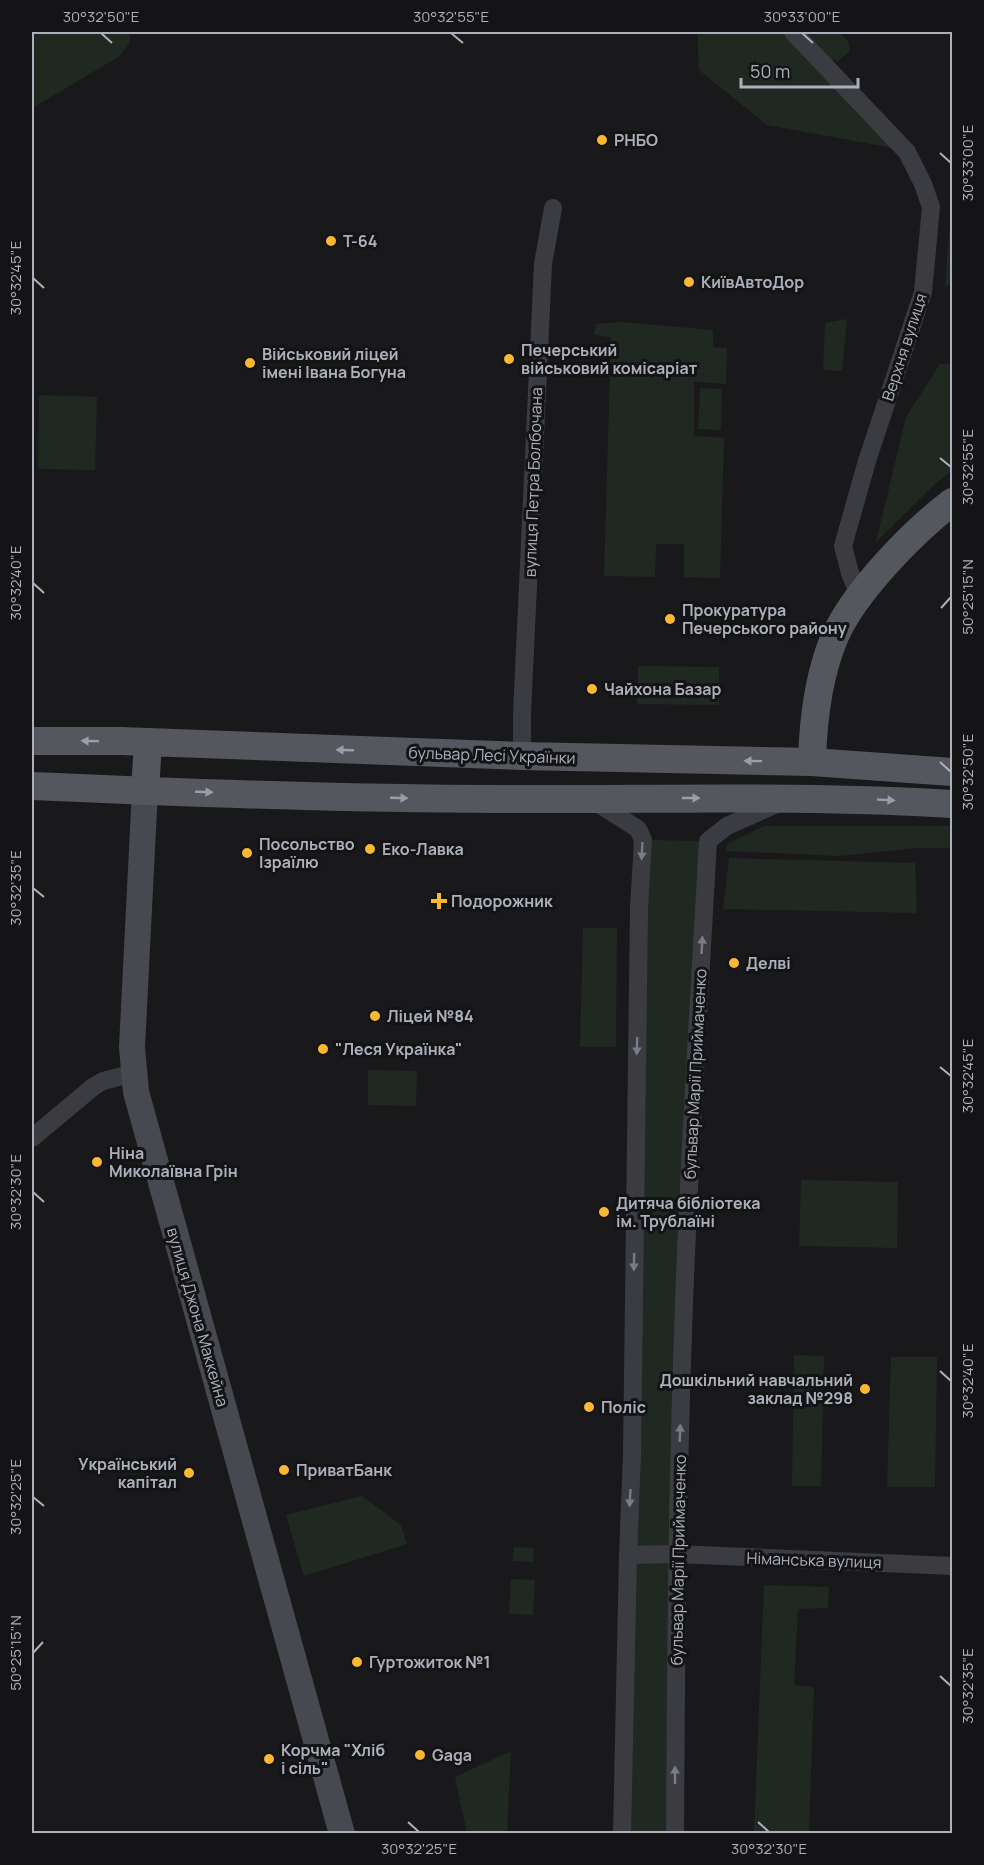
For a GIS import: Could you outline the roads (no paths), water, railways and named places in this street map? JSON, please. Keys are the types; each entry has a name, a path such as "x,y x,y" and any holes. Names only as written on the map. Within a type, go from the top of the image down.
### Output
{"main road":[{"path":"812,762 813,723 824,671 835,636 848,613 881,571 923,526 952,502"},
{"name":"бульвар Лесі Українки","path":"32,741 522,756 812,762 952,772"},
{"path":"145,790 148,743"},
{"path":"32,786 440,799 790,798 871,799 952,804"}],"street":[{"name":"Верхня вулиця","path":"793,32 908,152 931,207 923,292 867,461 843,546 850,573 860,597"},
{"name":"вулиця Петра Болбочана","path":"522,756 543,264 553,208"},
{"name":"вулиця Джона Маккейна","path":"145,790 133,1034 134,1073 141,1114 342,1833"},
{"name":"бульвар Марії Приймаченко","path":"675,1833 676,1554 692,1109 708,841 727,826 790,798"},
{"path":"590,799 638,829 643,840 639,908 632,1454 627,1555 622,1833"},
{"path":"32,1138 93,1087 103,1081 134,1073"},
{"name":"Німанська вулиця","path":"627,1555 676,1554 952,1566"}],"place":[{"name":"РНБО","path":"602,140"},
{"name":"Т-64","path":"331,241"},
{"name":"КиївАвтоДор","path":"689,282"},
{"name":"Печерський військовий комісаріат","path":"509,359"},
{"name":"Військовий ліцей імені Івана Богуна","path":"250,363"},
{"name":"Прокуратура Печерського району","path":"670,619"},
{"name":"Чайхона Базар","path":"592,689"},
{"name":"Еко-Лавка","path":"370,849"},
{"name":"Посольство Ізраїлю","path":"247,853"},
{"name":"Подорожник","path":"439,901"},
{"name":"Делві","path":"734,963"},
{"name":"Ліцей №84","path":"375,1016"},
{"name":"\"Леся Українка\"","path":"323,1049"},
{"name":"Ніна Миколаївна Грін","path":"97,1162"},
{"name":"Дитяча бібліотека ім. Трублаїні","path":"604,1212"},
{"name":"Дошкільний навчальний заклад №298","path":"865,1389"},
{"name":"Поліс","path":"589,1407"},
{"name":"ПриватБанк","path":"284,1470"},
{"name":"Український капітал","path":"189,1473"},
{"name":"Гуртожиток №1","path":"357,1662"},
{"name":"Gaga","path":"420,1755"},
{"name":"Корчма \"Хліб і сіль\"","path":"269,1759"}]}
